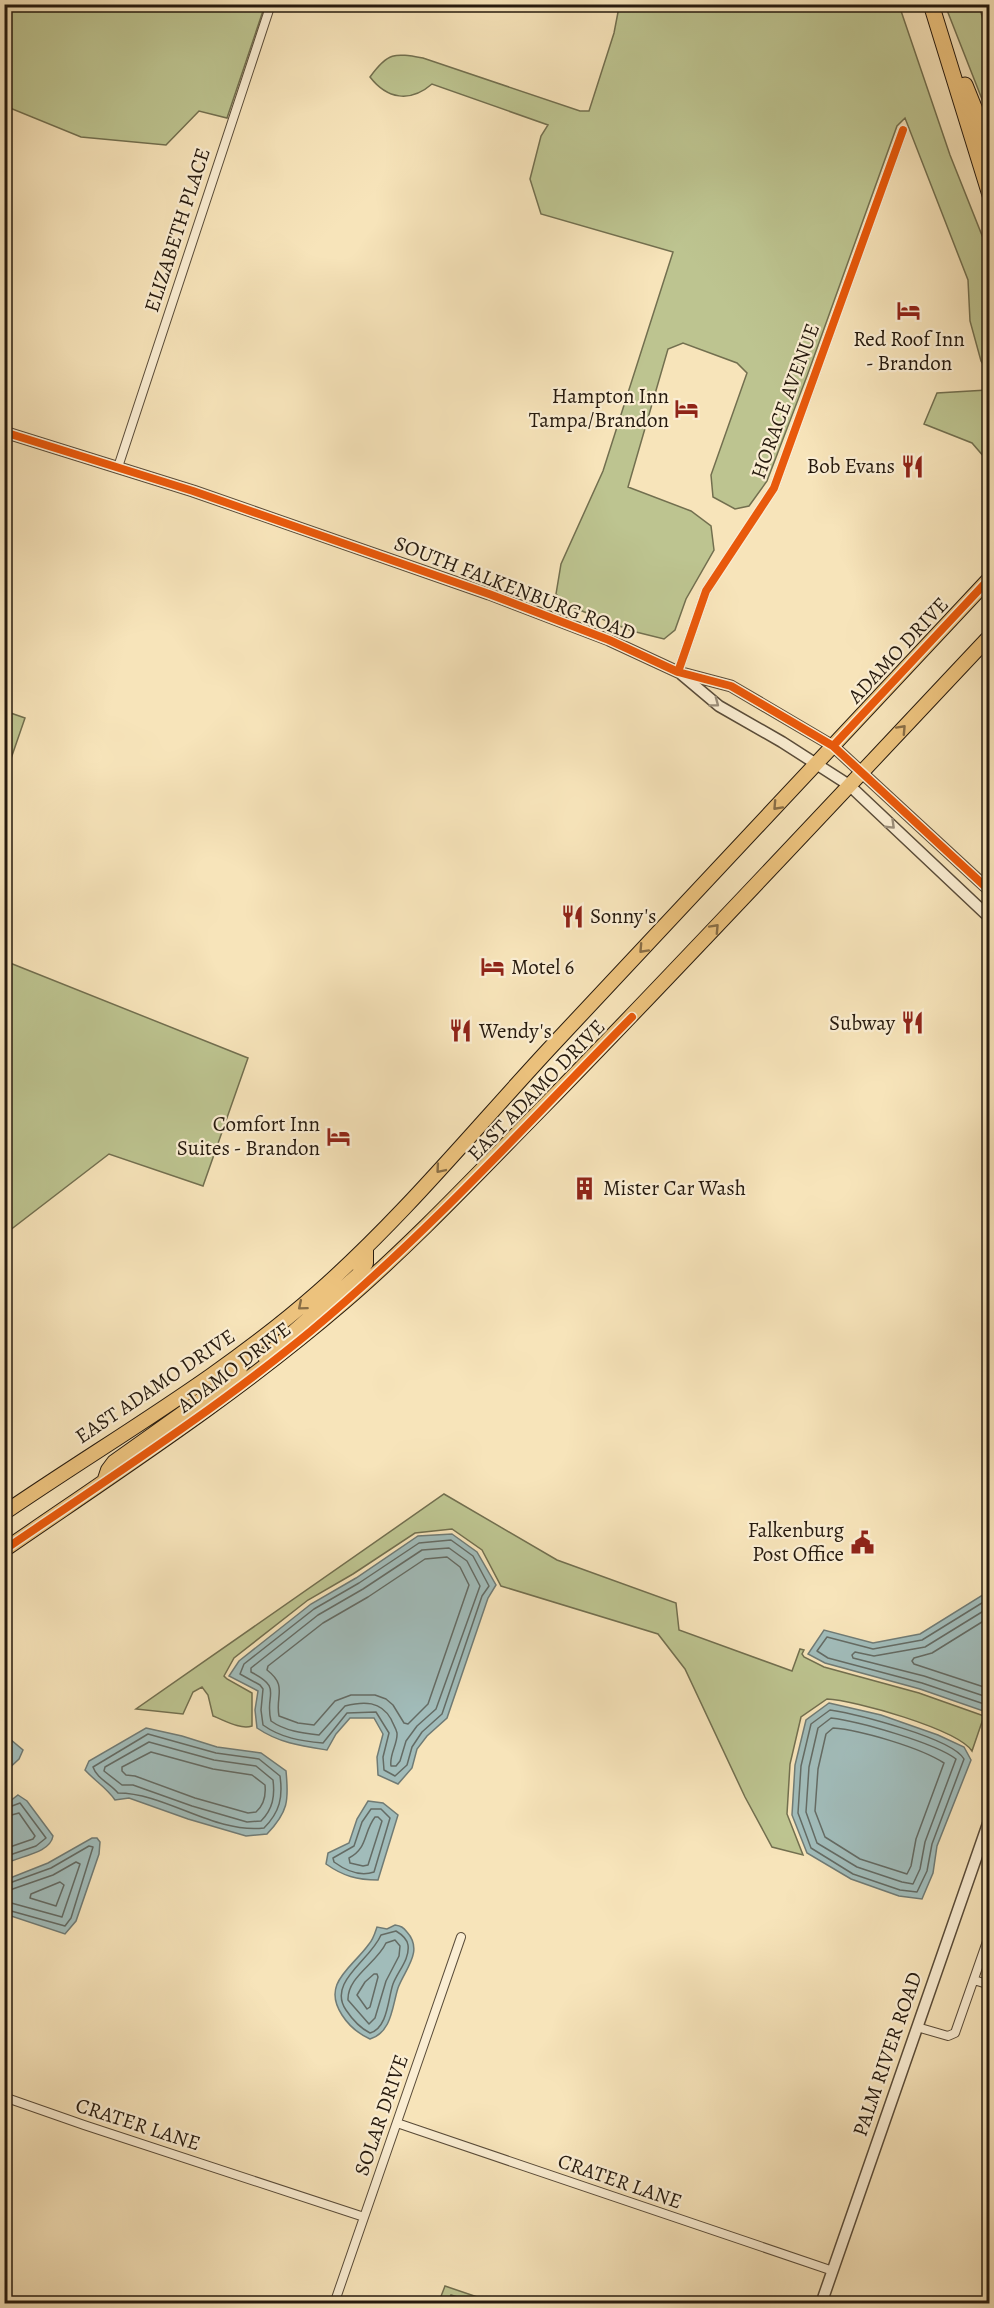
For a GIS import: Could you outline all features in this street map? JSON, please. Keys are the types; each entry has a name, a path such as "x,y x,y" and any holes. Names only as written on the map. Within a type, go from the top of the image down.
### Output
{"highway":[{"path":"932,4 990,147"},
{"path":"932,4 990,195"}],"main road":[{"name":"ADAMO DRIVE","path":"817,764 990,578"},
{"path":"849,785 990,636"},
{"name":"EAST ADAMO DRIVE","path":"4,1513 241,1354 308,1301 366,1247 817,764"},
{"name":"EAST ADAMO DRIVE","path":"465,1189 632,1017 849,785"},
{"name":"ADAMO DRIVE","path":"4,1550 256,1375 347,1300 465,1189"},
{"path":"256,1375 266,1356 358,1275 366,1263 366,1247"},
{"path":"105,1481 108,1470 114,1462 235,1376 243,1362 241,1354"}],"street":[{"name":"ELIZABETH PLACE","path":"118,467 271,4"},
{"name":"HORACE AVENUE","path":"678,672 706,591 774,488 903,130"},
{"name":"SOUTH FALKENBURG ROAD","path":"4,432 118,467 489,594 609,640 678,672 731,686 833,746 990,891"},
{"name":"SOUTH FALKENBURG ROAD","path":"678,672 719,706 849,785 990,918"},
{"name":"PALM RIVER ROAD","path":"821,2304 990,1818"},
{"path":"917,2027 952,2036 955,2033 990,1933"},
{"name":"SOLAR DRIVE","path":"334,2304 461,1937"},
{"path":"974,1980 990,1985"},
{"name":"CRATER LANE","path":"4,2097 94,2129 364,2217"},
{"name":"CRATER LANE","path":"397,2123 832,2271"}],"green space":[{"path":"4,5 265,5 227,118 199,111 166,145 81,137 5,106"},
{"path":"618,5 899,5 950,155 989,253 989,374 981,361 970,321 968,280 905,118 897,126 767,481 749,506 735,509 713,497 711,475 747,373 737,363 683,343 668,349 628,487 691,511 711,526 714,550 686,599 675,630 664,639 632,631 567,605 556,594 561,564 603,471 673,252 541,214 530,179 541,136 548,125 432,84 424,90 407,96 391,94 370,77 382,63 392,56 413,56 580,111 589,111 614,33"},
{"path":"945,5 979,5 989,42 989,117"},
{"path":"989,386 989,459 985,458 972,443 924,424 937,393 987,390"},
{"path":"5,711 25,718 5,776"},
{"path":"5,961 248,1058 203,1186 109,1154 5,1234"},
{"path":"444,1494 557,1560 676,1603 679,1630 792,1671 800,1649 804,1650 802,1654 804,1657 824,1667 919,1693 984,1716 972,1751 963,1742 927,1725 859,1704 827,1699 801,1717 790,1764 787,1814 803,1855 772,1847 745,1797 685,1669 658,1634 501,1586 482,1550 452,1529 415,1533 353,1574 308,1600 234,1658 224,1676 252,1693 252,1726 237,1726 213,1716 208,1695 202,1687 193,1692 183,1714 136,1709"},
{"path":"445,2286 495,2303 476,2303 451,2295 447,2303 438,2304"}],"water":[{"path":"452,1534 477,1552 496,1585 488,1598 447,1718 427,1736 417,1749 412,1768 398,1784 378,1775 377,1757 383,1734 374,1718 350,1718 336,1734 327,1750 282,1740 257,1728 255,1710 258,1691 229,1676 239,1661 311,1604 356,1578 418,1536"},
{"path":"989,1591 989,1713 920,1689 825,1663 808,1654 824,1630 873,1643 920,1634"},
{"path":"829,1703 881,1715 938,1735 964,1747 971,1760 937,1846 933,1873 922,1899 899,1896 851,1879 807,1853 792,1815 795,1765 806,1720"},
{"path":"4,1728 10,1739 23,1750 19,1759 5,1772"},
{"path":"146,1728 217,1747 261,1753 286,1771 286,1806 279,1819 267,1834 246,1836 129,1798 115,1800 85,1770 89,1761"},
{"path":"18,1795 27,1801 53,1836 51,1842 40,1851 5,1864 5,1805"},
{"path":"368,1801 383,1803 398,1815 378,1880 350,1876 326,1864 328,1853 349,1843 357,1819"},
{"path":"92,1838 97,1838 100,1842 99,1854 76,1921 65,1934 5,1914 5,1880 48,1863"},
{"path":"395,1925 403,1928 412,1939 414,1946 412,1960 398,1988 387,2025 377,2036 370,2039 348,2023 336,2004 335,1994 341,1976 362,1953 374,1936 377,1927 387,1929"}],"cycle path":[{"path":"678,672 706,591 774,488 903,130"},
{"path":"4,432 193,491 489,594 609,640 678,672 731,686 833,746 990,891"},
{"path":"833,746 990,578"},
{"path":"4,1550 199,1417 311,1331 435,1218 632,1017"}],"place":[{"name":"Red Roof Inn - Brandon","path":"909,311"},
{"name":"Hampton Inn Tampa/Brandon","path":"687,408"},
{"name":"Bob Evans","path":"913,466"},
{"name":"Sonny's","path":"572,916"},
{"name":"Motel 6","path":"493,967"},
{"name":"Subway","path":"913,1023"},
{"name":"Wendy's","path":"461,1031"},
{"name":"Comfort Inn Suites - Brandon","path":"338,1136"},
{"name":"Mister Car Wash","path":"585,1188"},
{"name":"Falkenburg Post Office","path":"862,1542"}]}
